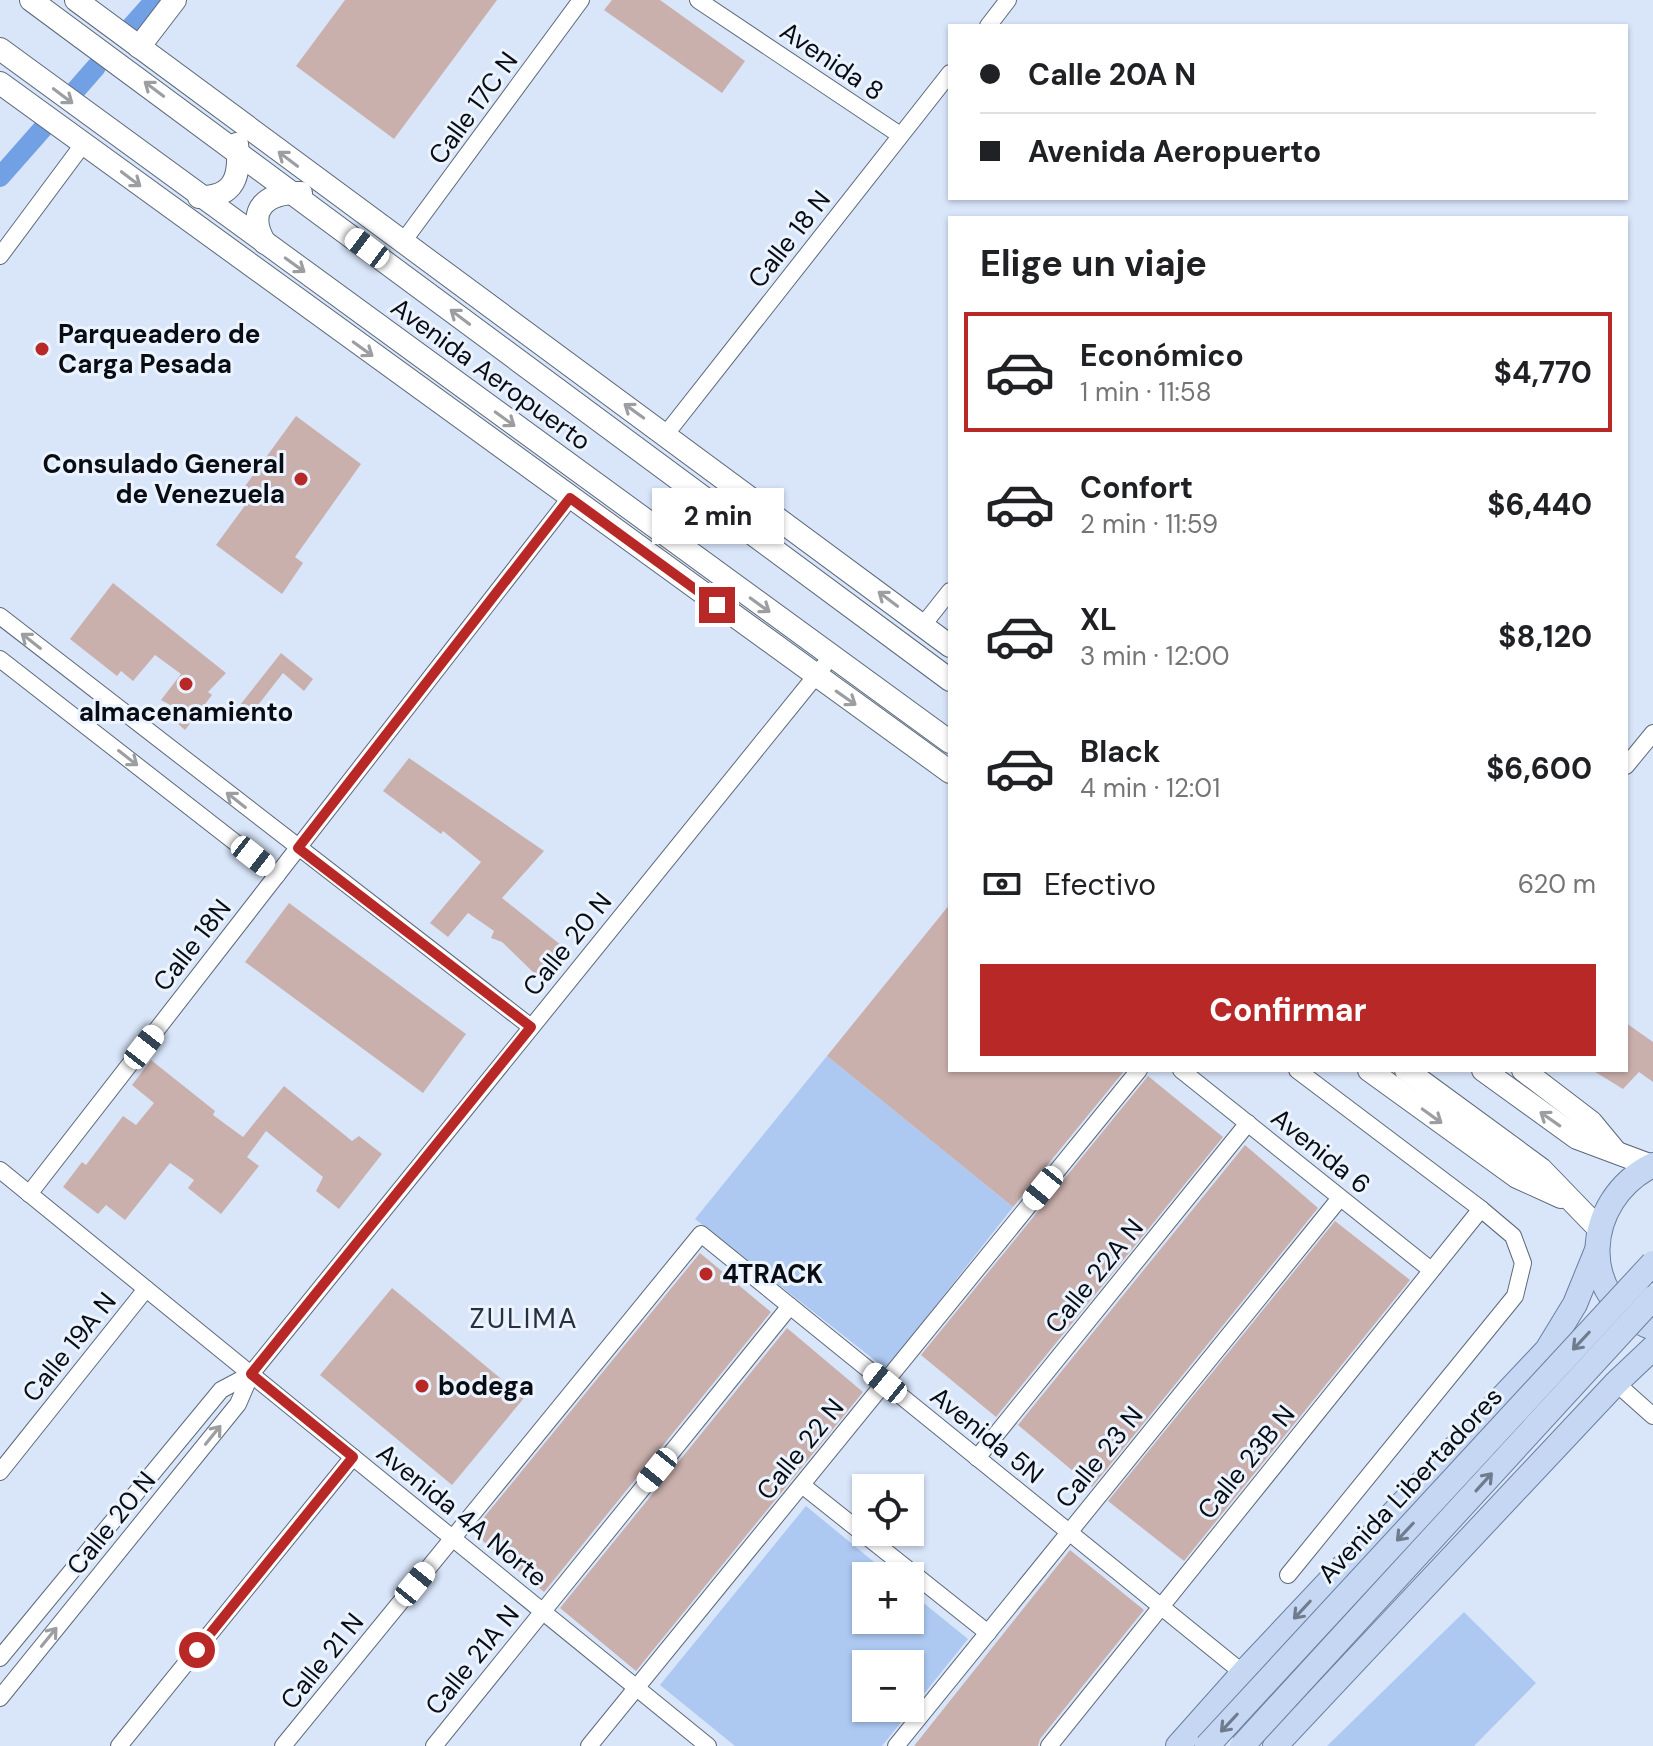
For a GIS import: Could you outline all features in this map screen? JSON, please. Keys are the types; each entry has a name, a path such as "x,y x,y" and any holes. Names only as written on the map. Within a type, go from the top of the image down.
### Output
{"main road":[{"name":"Avenida Aeropuerto","path":"31,0 948,679"},
{"name":"Avenida Aeropuerto","path":"77,0 336,195 666,434 948,644"},
{"path":"139,47 175,0"},
{"name":"Avenida Aeropuerto","path":"0,49 948,741"},
{"name":"Avenida Aeropuerto","path":"0,83 948,771"},
{"path":"199,197 223,193 232,186 237,175 234,118"},
{"path":"265,243 257,220 269,198 280,193 336,195"},
{"path":"840,598 856,575"},
{"path":"1372,1072 1517,1177 1577,1205"},
{"path":"1409,1072 1541,1169 1577,1205 1598,1239 1602,1279 1618,1305 1640,1324 1653,1328"},
{"path":"1486,1072 1577,1138 1652,1166"},
{"path":"1526,1072 1591,1122 1619,1155"},
{"path":"1178,1746 1547,1350 1575,1304 1606,1208 1633,1176 1652,1166"},
{"name":"Avenida Libertadores","path":"1207,1746 1653,1263"},
{"name":"Avenida Libertadores","path":"1242,1746 1653,1298"},
{"path":"1275,1746 1616,1383 1653,1348"}],"street":[{"name":"Calle 17C N","path":"402,243 581,0"},
{"name":"Avenida 8","path":"698,0 900,135"},
{"path":"990,24 1008,0"},
{"name":"Calle 18 N","path":"666,434 948,75"},
{"path":"0,256 84,143"},
{"name":"Calle 18N","path":"29,1194 570,498"},
{"path":"923,625 948,594"},
{"path":"0,616 531,1027"},
{"name":"Calle 20 N","path":"0,1698 238,1404 251,1374 831,657"},
{"path":"0,659 277,875"},
{"path":"1628,764 1650,742"},
{"name":"Calle 22 N","path":"589,1746 1137,1072"},
{"name":"Avenida 6","path":"1184,1072 1431,1270"},
{"path":"1288,1575 1515,1296 1523,1263 1513,1236 1300,1072"},
{"name":"Calle 22A N","path":"977,1458 1248,1123"},
{"name":"Avenida 4A Norte","path":"0,1170 708,1746"},
{"name":"Calle 23 N","path":"896,1746 1340,1198"},
{"name":"Calle 23B N","path":"1049,1746 1481,1209"},
{"name":"Avenida 5N","path":"701,1234 1243,1673"},
{"name":"Calle 21 N","path":"285,1746 701,1234"},
{"name":"Calle 19A N","path":"0,1472 146,1289"},
{"name":"Calle 21A N","path":"434,1746 790,1306"},
{"name":"Calle 20 N","path":"0,1658 221,1390 251,1374"},
{"path":"1616,1383 1653,1416"},
{"path":"119,1746 353,1457"},
{"path":"802,1485 988,1633"}],"shaded area":[{"path":"827,1056 1013,1207 886,1369 695,1219"},
{"path":"806,1506 874,1562 852,1562 852,1634 924,1634 924,1603 968,1639 924,1694 924,1650 852,1650 852,1722 901,1722 882,1746 735,1746 660,1685"},
{"path":"1464,1612 1536,1683 1474,1746 1327,1746"}],"building":[{"path":"345,0 497,0 394,139 296,66"},
{"path":"612,0 660,0 745,61 722,93 604,10"},
{"name":"Consulado General de Venezuela","path":"296,416 361,464 295,557 303,563 282,594 216,545 249,500 240,493"},
{"path":"113,583 226,673 208,692 212,695 185,730 168,715 174,707 161,700 181,674 155,655 133,681 121,671 117,676 70,639"},
{"path":"281,653 313,679 304,691 283,673 251,714 240,705"},
{"path":"409,758 544,851 502,898 561,945 536,975 502,942 491,938 494,931 468,913 448,937 430,923 481,862 443,831 441,834 383,791"},
{"path":"289,903 466,1034 423,1093 245,962"},
{"path":"948,906 948,1072 1123,1072 1013,1207 827,1056"},
{"path":"1628,1024 1653,1042 1653,1082 1639,1072 1623,1089 1595,1072 1628,1072"},
{"path":"151,1060 243,1137 284,1086 352,1141 359,1136 382,1154 339,1209 316,1191 323,1177 266,1131 247,1157 259,1166 221,1214 188,1188 194,1180 170,1163 125,1220 106,1205 98,1214 63,1187 82,1162 86,1165 123,1116 136,1125 154,1103 132,1085"},
{"path":"1148,1076 1223,1137 996,1417 921,1355"},
{"path":"1245,1145 1318,1208 1092,1487 1018,1425"},
{"path":"1335,1221 1410,1280 1184,1561 1108,1501"},
{"path":"700,1253 771,1312 544,1592 472,1532"},
{"name":"bodega","path":"392,1288 524,1398 452,1485 320,1375"},
{"path":"787,1328 863,1392 636,1671 560,1608"},
{"path":"1070,1550 1144,1610 1040,1739 1038,1746 914,1746"}],"waterway":[{"path":"131,27 155,0"},
{"path":"75,91 96,67"},
{"path":"0,177 45,126"}],"place":[{"name":"Parqueadero de Carga Pesada","path":"42,349"},
{"name":"Consulado General de Venezuela","path":"301,479"},
{"name":"almacenamiento","path":"186,684"},
{"name":"4TRACK","path":"706,1274"},
{"name":"bodega","path":"422,1386"}],"district":[{"name":"ZULIMA","path":"524,1318"}],"route":[{"path":"197,1650 353,1457 251,1374 531,1027 298,848 570,498 717,605"}]}
